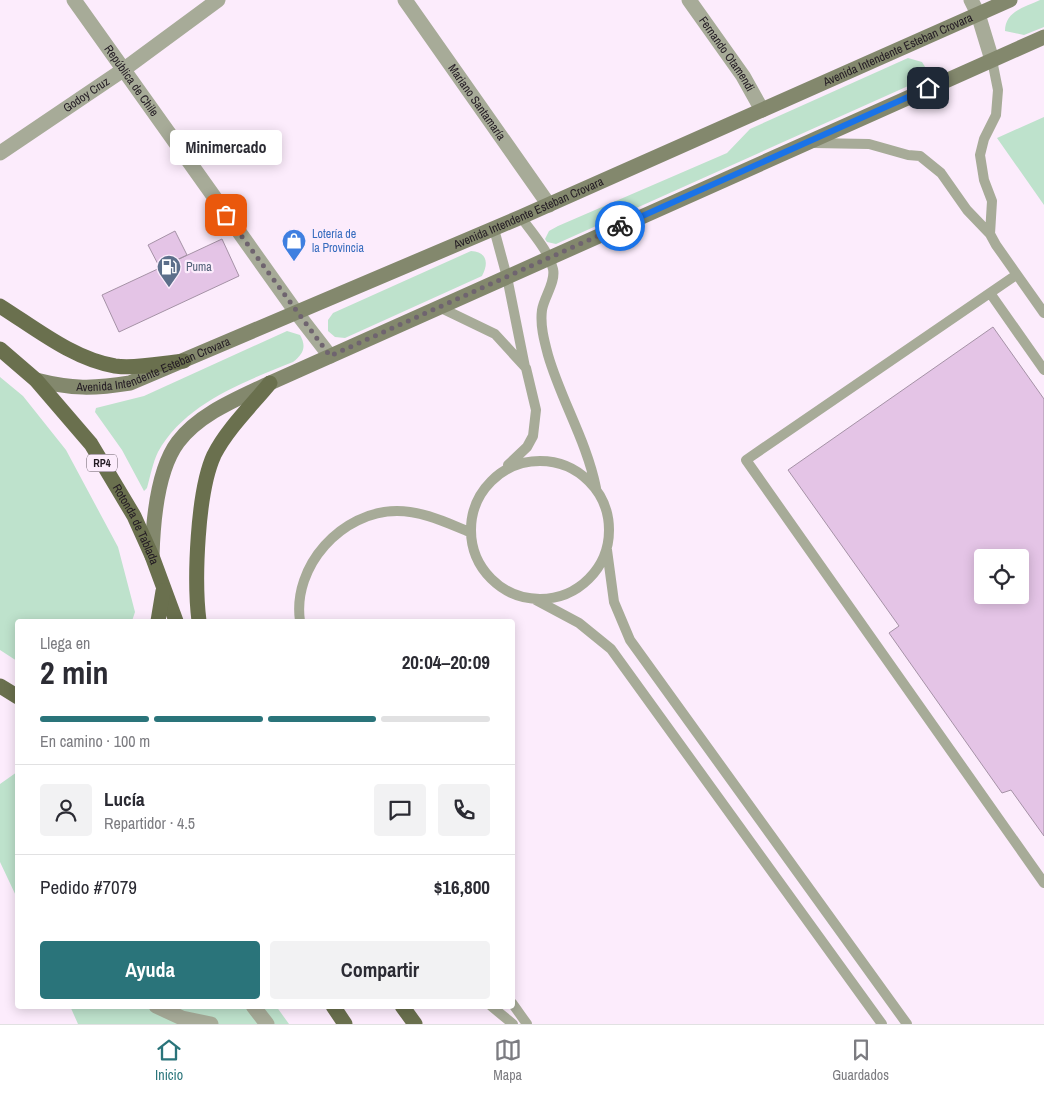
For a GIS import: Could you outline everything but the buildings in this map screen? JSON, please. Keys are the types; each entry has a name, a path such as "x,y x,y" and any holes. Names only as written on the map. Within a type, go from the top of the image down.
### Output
{"main road":[{"name":"Avenida Intendente Esteban Crovara","path":"36,380 69,388 103,388 130,383 520,218 1010,0"},
{"path":"152,556 157,503 165,466 178,442 218,409 270,383 507,276 1044,37"},
{"path":"0,306 73,351 95,361 116,366 184,361"},
{"name":"Rotonda de Tablada","path":"0,349 36,380 91,444 134,516 152,556 163,591 158,619"},
{"path":"199,619 196,596 203,491 214,455 270,383"},
{"name":"RP4","path":"163,591 176,619"},
{"path":"179,619 196,596"},
{"path":"0,686 15,695"},
{"path":"335,1009 345,1024"},
{"path":"404,1009 415,1024"}],"street":[{"name":"República de Chile","path":"74,0 296,312 330,356"},
{"name":"Godoy Cruz","path":"0,153 123,70 218,0"},
{"name":"Mariano Santamaría","path":"405,0 549,205"},
{"name":"Fernando Otamendi","path":"689,0 743,76 762,110"},
{"path":"971,0 978,14 992,60"},
{"path":"162,1009 182,1018 211,1024"},
{"path":"255,1009 267,1024"}],"lane":[{"path":"990,234 992,202 984,180 980,155 984,139 996,115 998,90 992,60"},
{"path":"809,143 869,144 908,156 920,156 941,172 966,210 990,234 1016,275 1044,313"},
{"path":"520,218 549,258 553,270 542,310 542,332 562,393 592,470 596,488 606,507 609,521 607,550 614,602 630,640 907,1024"},
{"path":"494,229 507,276 536,410 534,436 527,447 484,488 474,509 470,532 474,552 484,570 498,585 516,595 536,600 579,623 611,649 882,1024"},
{"path":"1016,275 746,460 1044,883"},
{"path":"990,293 1044,370"},
{"path":"439,307 494,334 526,368"},
{"path":"501,472 527,462 541,460 562,464 581,473 596,488"},
{"path":"300,619 301,585 314,558 332,536 364,517 397,511 428,516 470,532"},
{"path":"536,600 559,597 580,587 597,571 607,550"},
{"path":"515,1007 527,1024"},
{"path":"495,1009 513,1024"}],"green space":[{"path":"1040,0 1044,0 1044,27 1024,35 1005,31 1008,19 1012,14"},
{"path":"908,58 922,62 927,70 926,78 556,244 547,242 545,239 549,231 558,226 727,153 750,129"},
{"path":"1044,117 1044,205 997,138"},
{"path":"471,251 480,253 485,259 486,263 482,276 345,338 335,337 328,331 328,320 333,313"},
{"path":"287,331 300,335 302,339 303,350 299,356 293,362 217,396 184,420 158,452 147,488 144,491 122,450 95,412 96,408 144,396"},
{"path":"0,377 23,396 66,450 118,547 135,612 133,619 15,619 15,660 0,650"},
{"path":"15,773 15,894 0,862 0,784"},
{"path":"71,1009 278,1009 289,1024 78,1024"}],"way so far":[{"path":"226,215 330,356 620,226"}],"place":[{"name":"Minimercado","path":"226,215"},
{"name":"Lotería de la Provincia","path":"294,262"},
{"name":"Puma","path":"169,288"}],"route":[{"path":"620,226 809,143 928,88"}]}
